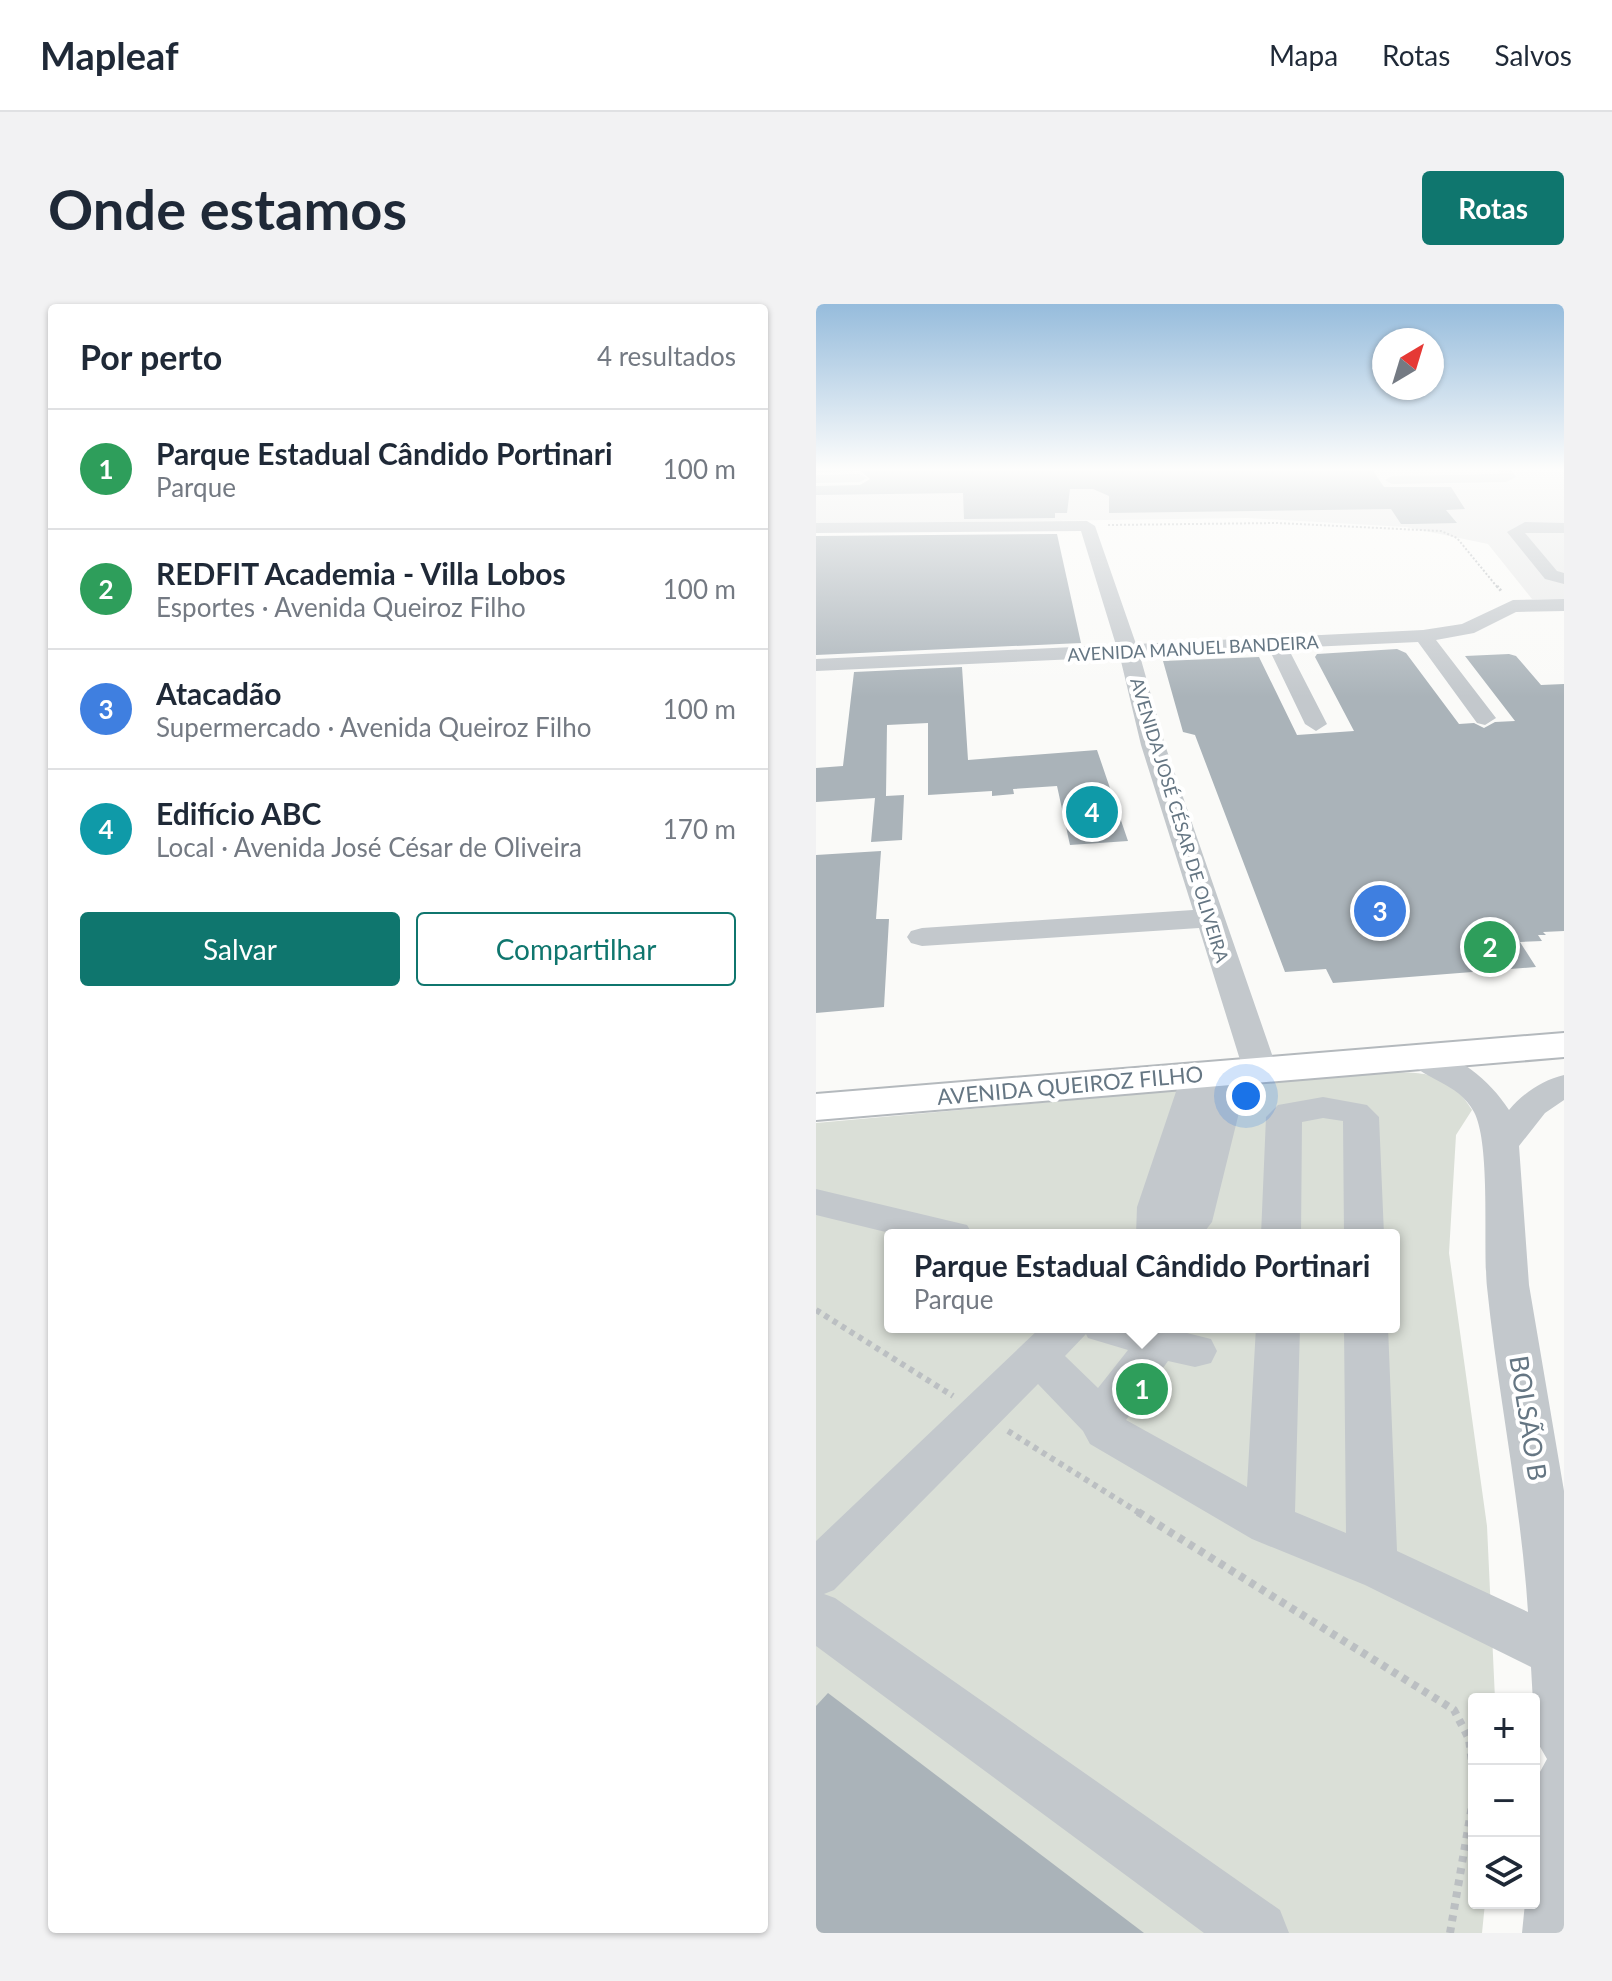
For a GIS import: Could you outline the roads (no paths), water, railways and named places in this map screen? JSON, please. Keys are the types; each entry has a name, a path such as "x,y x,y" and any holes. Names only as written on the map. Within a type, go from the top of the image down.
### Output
{"highway":[{"name":"AVENIDA QUEIROZ FILHO","path":"816,1107 1235,1064 1564,1020"},
{"name":"AVENIDA QUEIROZ FILHO","path":"816,1077 1235,1064 1421,1056 1564,1045"}],"street":[{"name":"AVENIDA JOSÉ CÉSAR DE OLIVEIRA","path":"1093,545 1128,650 1153,745 1210,918 1235,1064"},
{"path":"1526,545 1551,575 1564,579"},
{"name":"AVENIDA MANUEL BANDEIRA","path":"816,665 1423,636 1467,629 1513,606 1564,605"},
{"path":"1423,636 1485,718"},
{"path":"1276,644 1316,724"},
{"path":"922,937 1210,918"},
{"name":"BOLSÃO B","path":"1421,1056 1453,1072 1483,1097 1494,1115 1500,1145 1508,1285 1549,1551 1564,1738"},
{"path":"1156,1229 1157,1207 1235,1064"},
{"path":"1184,1229 1192,1222 1235,1064"},
{"path":"1500,1145 1532,1105 1564,1085"},
{"path":"1281,1229 1284,1117 1298,1110 1346,1109 1361,1117 1364,1229"},
{"path":"816,1202 928,1229"},
{"path":"1102,1421 1105,1412 1176,1347 1125,1333"},
{"path":"1270,1524 1278,1333"},
{"path":"1366,1333 1372,1553 1367,1561"},
{"path":"816,1574 1052,1342 1106,1431 1270,1524 1363,1563 1367,1561 1558,1653"},
{"path":"816,1615 1257,1933"},
{"path":"1554,1933 1564,1781"}],"place":[{"name":"Edifício ABC","path":"1092,812"},
{"name":"Atacadão","path":"1380,911"},
{"name":"REDFIT Academia - Villa Lobos","path":"1490,947"},
{"name":"Parque Estadual Cândido Portinari","path":"1142,1389"}]}
